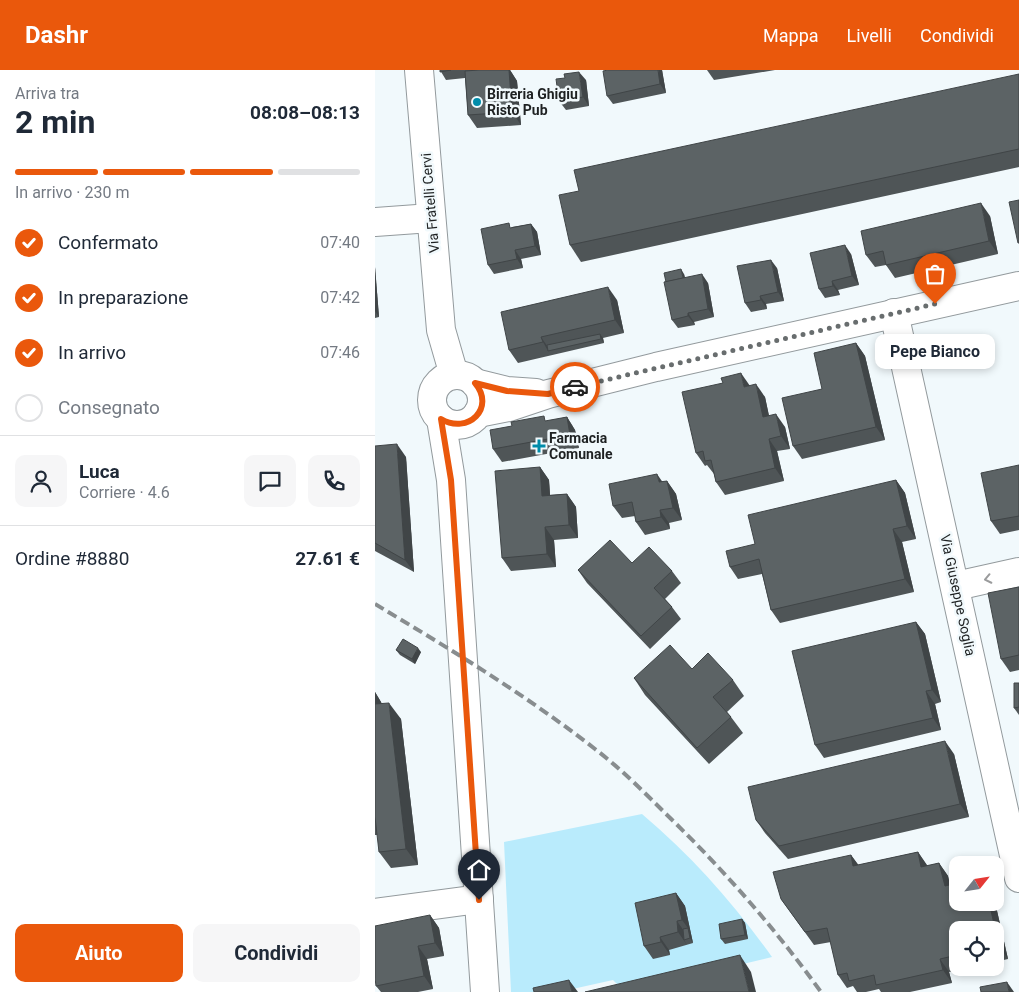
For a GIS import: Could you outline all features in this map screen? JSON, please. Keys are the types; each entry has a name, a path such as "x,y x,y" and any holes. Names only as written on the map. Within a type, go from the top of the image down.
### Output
{"street":[{"name":"Via Fratelli Cervi","path":"419,70 442,335 454,383"},
{"path":"375,222 431,218"},
{"path":"454,383 432,407 461,419 509,407 548,394 894,313 1019,286"},
{"name":"Via Giuseppe Soglia","path":"894,313 956,586 1010,790 1019,878"},
{"path":"454,383 507,391 548,394"},
{"path":"454,383 482,397 461,419 451,480 485,992"},
{"path":"956,586 1019,572"},
{"path":"375,913 479,900"}],"shaded area":[{"path":"642,814 696,864 743,918 772,957 625,992 613,980 559,992 511,992 504,842"}],"building":[{"path":"509,70 512,112 468,115 465,71"},
{"path":"658,70 660,84 607,96 603,71"},
{"path":"579,72 583,97 559,101 556,79 565,78 564,74"},
{"path":"1019,74 1019,149 570,245 559,195 579,191 574,170"},
{"path":"1019,200 1019,243 1018,243 1009,202"},
{"path":"981,203 989,241 886,265 883,251 866,255 861,231"},
{"path":"509,223 510,228 531,224 535,246 515,250 517,259 488,265 481,229"},
{"path":"845,245 852,276 832,281 833,286 819,289 810,253"},
{"path":"771,260 778,292 760,296 761,300 745,303 737,266"},
{"path":"681,269 683,278 666,282 664,273"},
{"path":"702,274 708,309 688,313 688,316 672,320 664,282"},
{"path":"608,287 615,320 541,337 543,342 509,350 501,312"},
{"path":"600,334 601,339 548,351 547,345"},
{"path":"856,343 876,427 793,446 782,398 822,389 814,353"},
{"path":"741,373 744,387 756,384 763,417 776,414 781,436 769,439 775,468 716,482 711,460 705,461 703,451 696,453 682,392 723,383 721,378"},
{"path":"544,416 545,421 567,417 570,435 493,449 490,430 512,426 511,422"},
{"path":"397,444 405,560 375,543 375,446"},
{"path":"1019,465 1019,516 991,521 981,473"},
{"path":"540,467 542,496 567,494 569,525 545,527 547,554 502,558 495,471"},
{"path":"657,474 659,482 667,481 673,508 660,510 661,517 636,522 632,502 613,506 609,484"},
{"path":"896,480 907,526 893,529 905,579 771,610 759,559 730,567 726,551 755,544 748,515"},
{"path":"610,540 632,563 649,547 672,571 654,588 672,607 641,636 578,570"},
{"path":"1019,587 1019,655 1001,659 988,593"},
{"path":"916,622 932,690 926,691 933,718 815,745 792,651"},
{"path":"403,639 418,648 412,659 396,650"},
{"path":"670,645 692,669 708,653 733,680 713,697 731,717 697,748 634,678"},
{"path":"1014,683 1019,683 1019,707 1014,708"},
{"path":"389,703 406,849 379,852 375,817 375,704"},
{"path":"945,741 960,804 779,846 756,820 748,787"},
{"path":"918,852 921,867 939,863 945,886 949,885 949,911 991,911 993,921 949,921 949,957 940,959 943,970 876,985 874,975 849,981 847,973 838,975 827,928 805,932 781,899 773,872 851,855 853,866"},
{"path":"676,893 682,920 677,921 678,932 660,937 661,942 644,946 635,903"},
{"path":"430,915 435,943 418,946 424,976 376,986 375,926"},
{"path":"742,919 745,935 721,939 719,924"},
{"path":"688,928 690,938 684,940 683,929"},
{"path":"740,955 749,992 585,992"},
{"path":"569,980 572,992 534,992 533,988"},
{"path":"1007,982 1009,992 981,992 980,987"}],"railway":[{"path":"375,604 515,691 569,729 613,764 640,788 727,877 785,944 821,992"}],"way so far":[{"path":"575,387 935,304"}],"place":[{"name":"Birreria Ghigiu Risto Pub","path":"477,102"},
{"name":"Pepe Bianco","path":"935,304"},
{"name":"Farmacia Comunale","path":"539,446"}],"route":[{"path":"479,900 451,480 441,419 449,424 458,425 472,420 476,416 481,408 482,397 475,383 507,391 548,394 575,387"}]}
